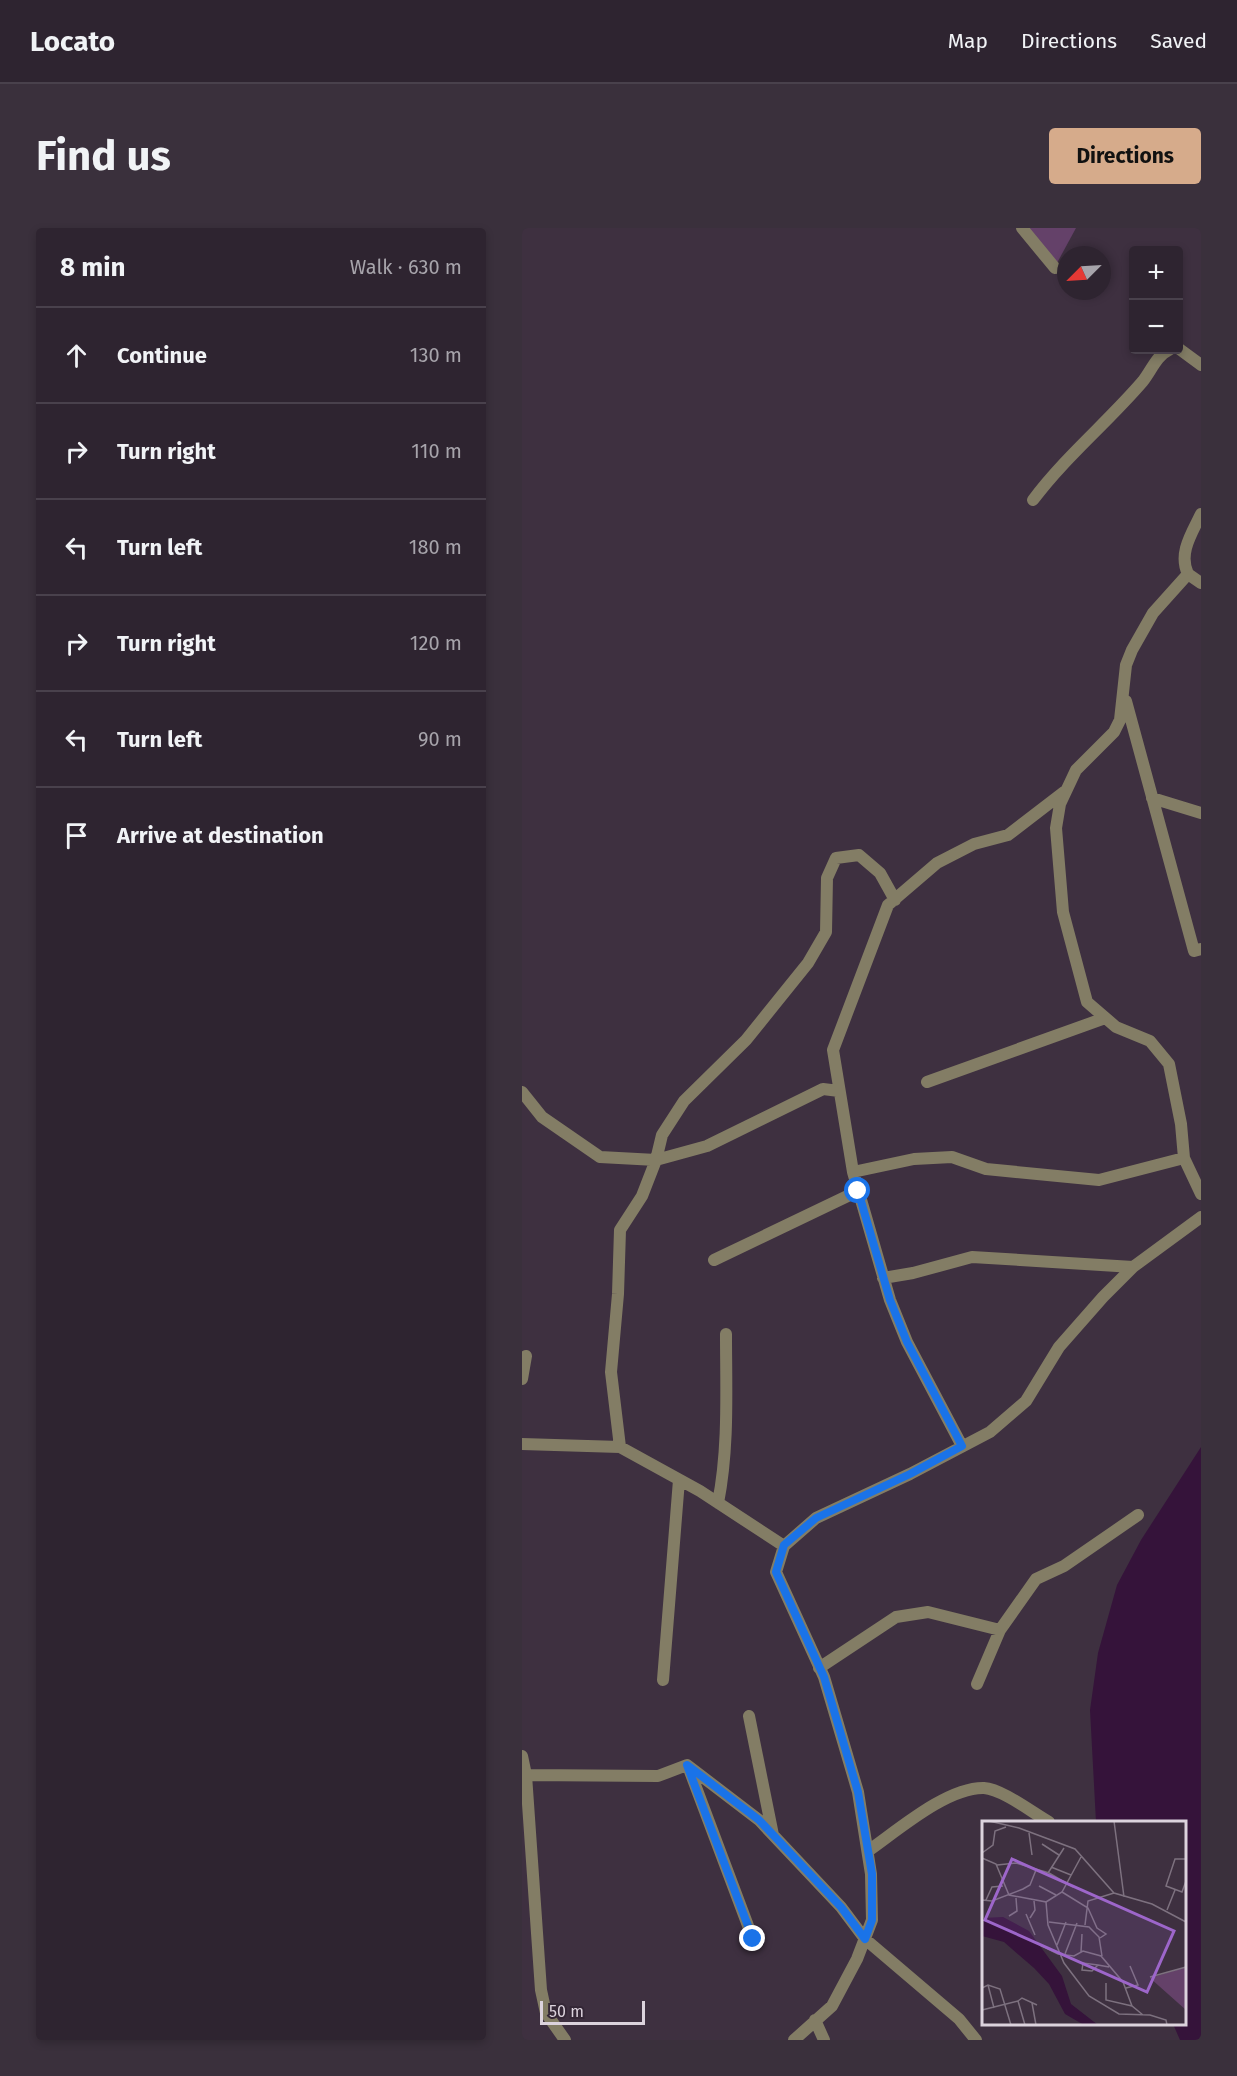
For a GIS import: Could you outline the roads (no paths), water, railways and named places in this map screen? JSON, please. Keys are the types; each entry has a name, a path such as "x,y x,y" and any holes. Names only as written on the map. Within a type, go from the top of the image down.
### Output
{"street":[{"path":"1022,228 1054,268"},
{"path":"1183,351 1201,365"},
{"path":"1033,500 1054,472 1114,413 1163,354"},
{"path":"1201,514 1185,549 1184,562 1188,574 1201,583"},
{"path":"1188,574 1153,613 1134,645 1126,665 1122,712 1114,732 1079,765 1064,792 1056,828 1063,912 1087,1002 1116,1027 1150,1041 1169,1064 1181,1124 1184,1158 1201,1194"},
{"path":"1125,694 1194,951 1201,949"},
{"path":"962,1446 907,1342 883,1278 853,1172 833,1050 888,905 937,863 974,844 1008,835 1064,792"},
{"path":"1152,798 1201,813"},
{"path":"620,1447 611,1372 618,1294 620,1230 642,1196 656,1160 662,1135 684,1101 747,1040 808,963 826,933 827,878 836,858 859,855 880,873 895,900"},
{"path":"927,1082 1105,1018"},
{"path":"522,1092 542,1117 600,1157 656,1160 707,1146 823,1089 839,1091"},
{"path":"853,1172 914,1160 952,1157 986,1169 1099,1180 1184,1158"},
{"path":"714,1260 858,1191"},
{"path":"794,2040 832,2006 865,1939 872,1920 872,1874 858,1792 819,1668 776,1572 784,1545 816,1518 910,1474 990,1432 1026,1401 1059,1347 1133,1267 1201,1217"},
{"path":"883,1278 913,1273 972,1257 1133,1267"},
{"path":"718,1503 723,1476 727,1421 726,1334"},
{"path":"522,1379 526,1356"},
{"path":"522,1444 620,1447 718,1503 784,1545"},
{"path":"663,1680 679,1480"},
{"path":"977,1684 1000,1630 1036,1579 1064,1566 1138,1515"},
{"path":"819,1668 896,1617 928,1612 1000,1630"},
{"path":"749,1716 773,1835"},
{"path":"522,1756 526,1775 541,1990 546,2013 565,2040"},
{"path":"687,1765 759,1820 841,1907 865,1939 959,2019 976,2040"},
{"path":"526,1775 658,1776 687,1765"},
{"path":"687,1765 753,1939"},
{"path":"868,1851 953,1795 985,1788 1014,1801 1047,1821"},
{"path":"815,2020 824,2040"}]}
